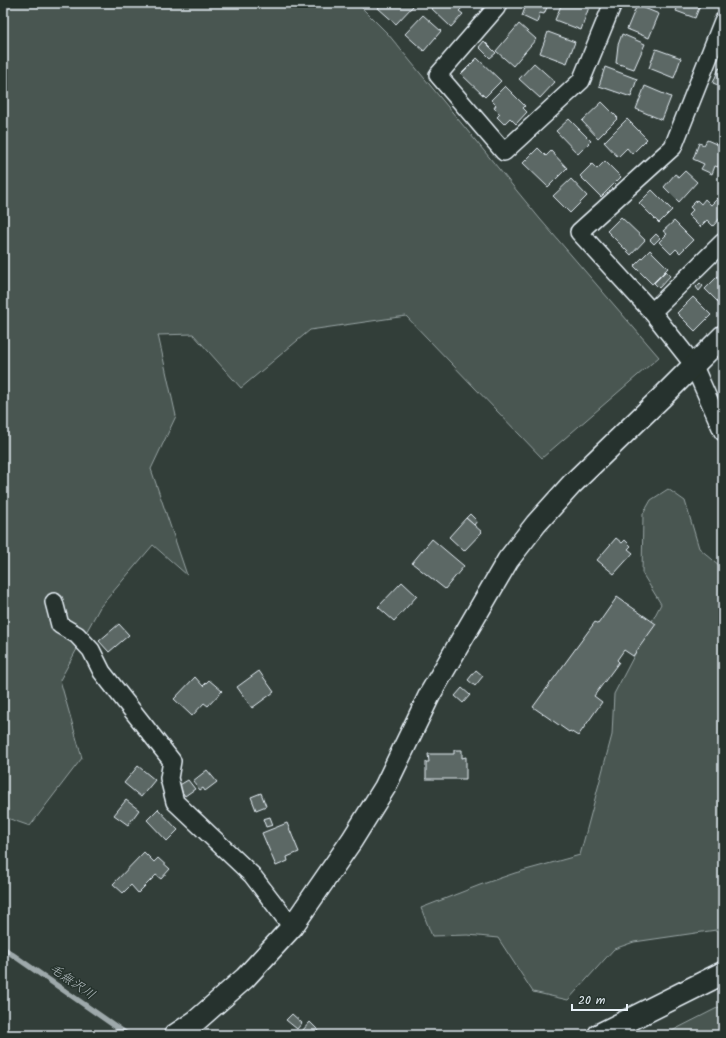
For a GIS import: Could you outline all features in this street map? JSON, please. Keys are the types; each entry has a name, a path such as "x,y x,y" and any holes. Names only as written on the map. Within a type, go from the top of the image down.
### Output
{"main road":[{"path":"599,1035 723,973"}],"street":[{"path":"498,3 496,8 438,75 504,152 581,81 613,3"},
{"path":"722,426 693,364 652,312 579,232 673,147 723,21"},
{"path":"652,312 723,242"},
{"path":"175,1035 196,1021 245,978 292,927 352,840 385,787 430,694 508,560 536,524 572,484 723,336"},
{"path":"54,602 60,625 76,635 91,650 102,672 172,761 169,778 175,802 252,875 292,927"}],"shaded area":[{"path":"3,3 357,3 388,34 540,219 659,357 542,458 406,316 310,330 241,388 193,334 158,335 176,416 151,469 187,575 153,545 100,607 60,680 82,758 30,826 7,818 3,815"},
{"path":"668,489 685,501 699,548 723,567 723,929 634,942 614,949 568,1000 533,992 498,938 468,935 432,936 421,908 515,873 580,855 612,735 614,694 661,604 642,573 643,514 651,500"},
{"path":"723,1005 723,1035 664,1035"}],"building":[{"path":"383,3 410,3 413,6 396,24 378,8"},
{"path":"434,3 460,3 464,6 459,11 463,14 451,27 430,7"},
{"path":"520,3 549,3 544,14 540,13 537,23 522,16 525,8 519,6"},
{"path":"562,3 578,3 589,7 581,30 555,20"},
{"path":"679,3 701,3 695,18 676,11"},
{"path":"637,5 659,14 649,38 627,29"},
{"path":"423,15 441,31 424,51 405,34"},
{"path":"519,24 536,39 513,66 496,51"},
{"path":"548,32 575,42 567,63 540,53"},
{"path":"622,34 645,44 634,69 616,63 618,45"},
{"path":"484,41 496,53 490,58 479,47"},
{"path":"656,49 681,58 674,78 649,68"},
{"path":"477,58 501,81 485,97 461,74"},
{"path":"534,63 555,82 540,98 519,79"},
{"path":"605,67 637,79 631,97 599,86"},
{"path":"719,68 723,70 723,87 713,83"},
{"path":"505,86 525,106 523,108 527,112 516,124 510,118 504,124 497,117 500,114 494,108 496,105 491,100"},
{"path":"645,86 671,97 662,120 636,109"},
{"path":"602,102 618,118 598,138 582,121"},
{"path":"569,119 591,141 578,154 556,131"},
{"path":"627,119 647,139 632,154 627,148 618,157 604,142"},
{"path":"707,140 723,147 720,153 723,154 723,156 718,167 715,166 712,174 701,169 704,164 693,159 699,143 704,145"},
{"path":"538,148 546,156 551,151 567,168 548,187 523,163"},
{"path":"605,161 621,177 601,197 580,176 592,164 597,169"},
{"path":"685,171 697,182 679,202 664,187 675,174 679,177"},
{"path":"571,179 587,196 570,213 553,196"},
{"path":"652,190 672,210 659,223 639,203"},
{"path":"718,198 723,202 723,208 721,210 723,215 713,226 707,220 700,227 688,215 693,210 690,207 697,200 701,204 705,199 711,205"},
{"path":"621,217 645,240 631,255 607,231"},
{"path":"674,221 693,240 680,253 676,249 671,254 659,242 667,234 663,231"},
{"path":"656,234 660,238 654,244 650,240"},
{"path":"650,250 668,268 652,284 634,266"},
{"path":"666,271 670,276 659,288 654,283"},
{"path":"722,272 723,299 719,303 705,289"},
{"path":"700,283 703,286 699,291 696,287"},
{"path":"693,297 711,315 695,331 677,313"},
{"path":"470,514 477,521 474,525 466,518"},
{"path":"466,518 482,532 464,551 449,537"},
{"path":"616,538 622,543 625,540 631,546 628,549 633,553 614,574 597,560"},
{"path":"432,539 464,566 445,589 412,563"},
{"path":"402,582 417,596 394,621 378,607"},
{"path":"617,597 656,624 633,656 624,650 617,660 619,662 594,696 602,702 578,736 570,731 569,732 533,707 595,622 598,624"},
{"path":"119,624 129,635 109,652 99,641"},
{"path":"476,670 483,676 475,686 468,680"},
{"path":"259,671 274,692 252,708 237,687"},
{"path":"195,677 203,686 209,680 222,691 208,706 204,703 192,716 174,699"},
{"path":"462,688 470,695 463,703 455,696"},
{"path":"454,750 462,750 462,758 466,757 466,779 426,779 426,762 429,762 428,754 454,754"},
{"path":"138,766 155,780 141,797 124,783"},
{"path":"207,770 217,782 205,791 203,788 200,790 193,781"},
{"path":"188,780 195,789 185,796 178,786"},
{"path":"261,793 266,806 256,810 251,797"},
{"path":"126,800 139,810 128,825 114,815"},
{"path":"158,809 178,830 167,841 147,820"},
{"path":"270,817 273,825 266,827 263,819"},
{"path":"287,823 299,852 287,857 288,861 276,866 262,833"},
{"path":"144,852 154,862 158,858 170,869 161,879 156,875 138,893 131,885 123,893 113,884"},
{"path":"292,1014 302,1023 297,1029 286,1020"},
{"path":"310,1022 323,1035 306,1035 302,1031"}],"waterway":[{"name":"毛無沢川","path":"3,948 128,1035"}]}
